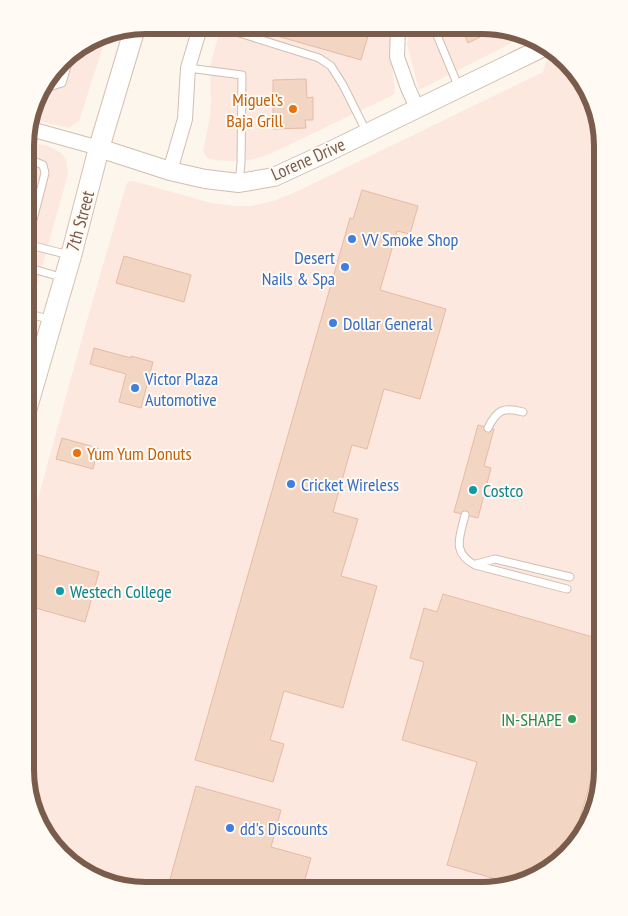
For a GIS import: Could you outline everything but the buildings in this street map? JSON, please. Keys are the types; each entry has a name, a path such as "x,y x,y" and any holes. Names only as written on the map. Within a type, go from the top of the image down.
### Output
{"main road":[{"name":"7th Street","path":"34,350 52,320 99,148 133,35"}],"street":[{"path":"170,170 185,119 188,68 198,34"},
{"path":"398,34 397,57 417,108"},
{"name":"Lorene Drive","path":"35,130 170,170 205,179 239,183 274,177 539,50"}],"lane":[{"path":"243,34 319,58 331,66 343,84 367,133"},
{"path":"436,34 459,88"},
{"path":"52,86 62,83 66,68"},
{"path":"188,68 242,75 239,183"},
{"path":"34,161 43,165 45,172 34,216"},
{"path":"34,246 71,256"},
{"path":"34,269 64,278"},
{"path":"34,315 52,320"},
{"path":"488,428 493,418 500,411 511,408 523,412"},
{"path":"466,515 459,540 460,552 466,560 475,565 567,589"},
{"path":"475,565 495,559 570,577"}],"shaded area":[{"path":"219,34 391,34 390,46 395,93 268,155 250,160 215,160 207,158 203,151 210,117 210,66"},
{"path":"410,34 482,34 517,40 419,90 407,44"},
{"path":"105,42 79,121 69,128 37,121 45,96 57,78 72,62"},
{"path":"551,58 561,67 583,96 592,124 594,139 594,777 592,792 583,820 566,844 544,863 525,874 497,881 146,882 117,878 103,874 90,867 72,854 53,832 45,820 36,792 34,777 34,513 126,185 128,182 133,181 211,203 236,206 251,206 274,201 543,72 546,61"},
{"path":"34,143 48,146 60,152 66,159 68,174 34,295"}],"place":[{"name":"Miguel’s Baja Grill","path":"293,109"},
{"name":"VV Smoke Shop","path":"352,239"},
{"name":"Desert Nails & Spa","path":"345,267"},
{"name":"Dollar General","path":"333,323"},
{"name":"Victor Plaza Automotive","path":"135,388"},
{"name":"Yum Yum Donuts","path":"77,453"},
{"name":"Cricket Wireless","path":"291,484"},
{"name":"Costco","path":"473,490"},
{"name":"Westech College","path":"60,591"},
{"name":"IN-SHAPE","path":"572,719"},
{"name":"dd's Discounts","path":"230,828"}]}
